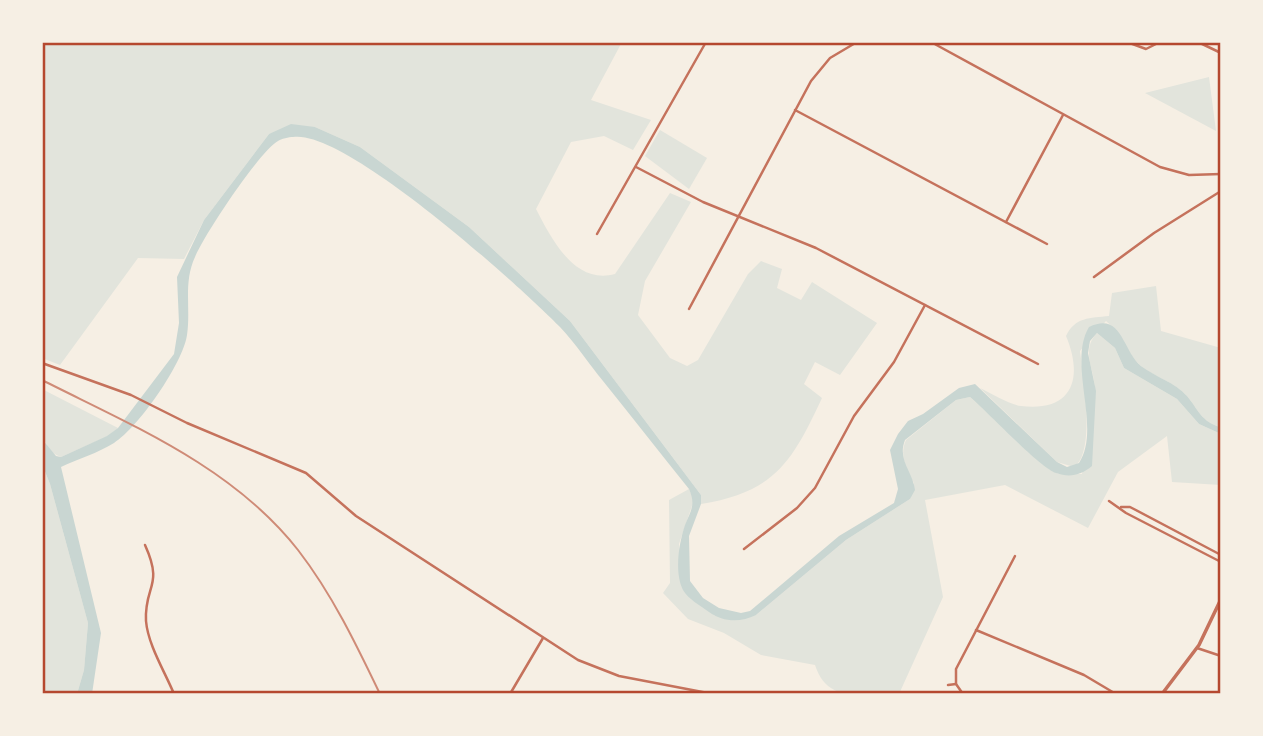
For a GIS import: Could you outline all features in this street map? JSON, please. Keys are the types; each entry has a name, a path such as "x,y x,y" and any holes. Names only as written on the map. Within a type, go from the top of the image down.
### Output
{"street":[{"path":"597,234 706,42"},
{"path":"689,309 818,69 857,42"},
{"path":"931,42 1167,170 1189,175 1221,174"},
{"path":"1127,42 1146,49 1160,42"},
{"path":"1198,42 1221,53"},
{"path":"796,110 1047,244"},
{"path":"1006,222 1063,115"},
{"path":"636,167 738,216 816,248 1038,365"},
{"path":"1094,277 1154,233 1221,191"},
{"path":"744,549 802,503 815,488 854,416 899,355 925,305"},
{"path":"42,363 131,395 306,473 356,516 578,660 608,673 713,694"},
{"path":"1109,501 1126,513 1221,562"},
{"path":"1119,506 1130,506 1221,555"},
{"path":"145,545 155,574 147,612 147,627 174,694"},
{"path":"963,694 956,684 956,669 1015,556"},
{"path":"1162,694 1197,648 1221,599"},
{"path":"976,630 1072,670 1115,694"},
{"path":"510,694 543,638"},
{"path":"1197,648 1221,656"},
{"path":"948,685 956,684"},
{"path":"1103,694 1107,689"}],"shaded area":[{"path":"42,42 622,42 591,100 651,120 633,150 604,136 571,142 536,209 549,234 566,257 588,273 601,276 615,274 670,193 691,202 645,281 638,315 670,358 687,366 698,360 748,274 761,261 782,269 777,288 801,300 812,282 877,323 840,375 815,362 804,384 822,398 801,440 778,471 747,491 701,504 701,495 570,321 469,227 360,147 315,127 269,134 204,220 184,259 138,258 60,365 42,358"},
{"path":"1209,77 1216,131 1145,93"},
{"path":"291,124 315,127 360,147 469,227 570,321 701,495 701,504 689,536 690,581 703,598 719,608 741,613 750,611 839,536 894,503 898,489 890,450 898,434 908,421 923,414 959,388 975,384 1057,462 1067,467 1079,463 1085,449 1087,432 1081,359 1083,342 1089,327 1100,323 1115,328 1141,366 1182,391 1205,419 1221,427 1221,434 1199,424 1177,399 1124,368 1115,348 1097,333 1090,341 1088,353 1096,391 1092,466 1075,475 1056,473 1026,451 970,397 956,400 905,440 904,460 915,490 910,499 846,540 756,615 738,620 720,618 691,599 680,583 679,549 692,503 689,489 566,334 472,247 390,183 351,157 318,141 287,138 269,148 258,161 200,246 189,276 188,325 184,347 158,394 135,423 114,443 61,467 101,633 92,694 77,694 84,670 88,623 50,484 42,464 42,439 56,456 61,457 107,436 118,428 174,354 179,323 177,277 204,220 269,134"},
{"path":"660,130 707,158 689,189 645,156"},
{"path":"1156,286 1161,331 1221,348 1221,427 1204,419 1181,390 1140,365 1106,321 1080,351 1086,430 1081,459 1074,467 1057,462 980,388 1021,406 1052,404 1062,398 1073,379 1074,366 1066,336 1074,325 1084,320 1109,316 1112,293"},
{"path":"1097,333 1115,348 1124,368 1177,399 1199,424 1221,434 1221,485 1172,482 1167,436 1118,472 1088,528 1005,485 925,500 943,597 899,694 860,695 838,692 821,678 815,665 761,655 724,633 688,619 663,593 670,583 669,500 689,489 694,500 679,544 684,590 715,616 756,615 846,540 910,499 914,483 903,457 906,440 956,400 970,397 1050,470 1059,474 1082,474 1095,401 1089,353"},
{"path":"42,389 118,428 108,436 61,457 47,446 44,437 41,418"},
{"path":"42,464 50,484 88,623 84,670 77,694 42,694"}],"railway":[{"path":"42,380 180,451 243,495 272,521 298,550 322,584 380,694"}]}
